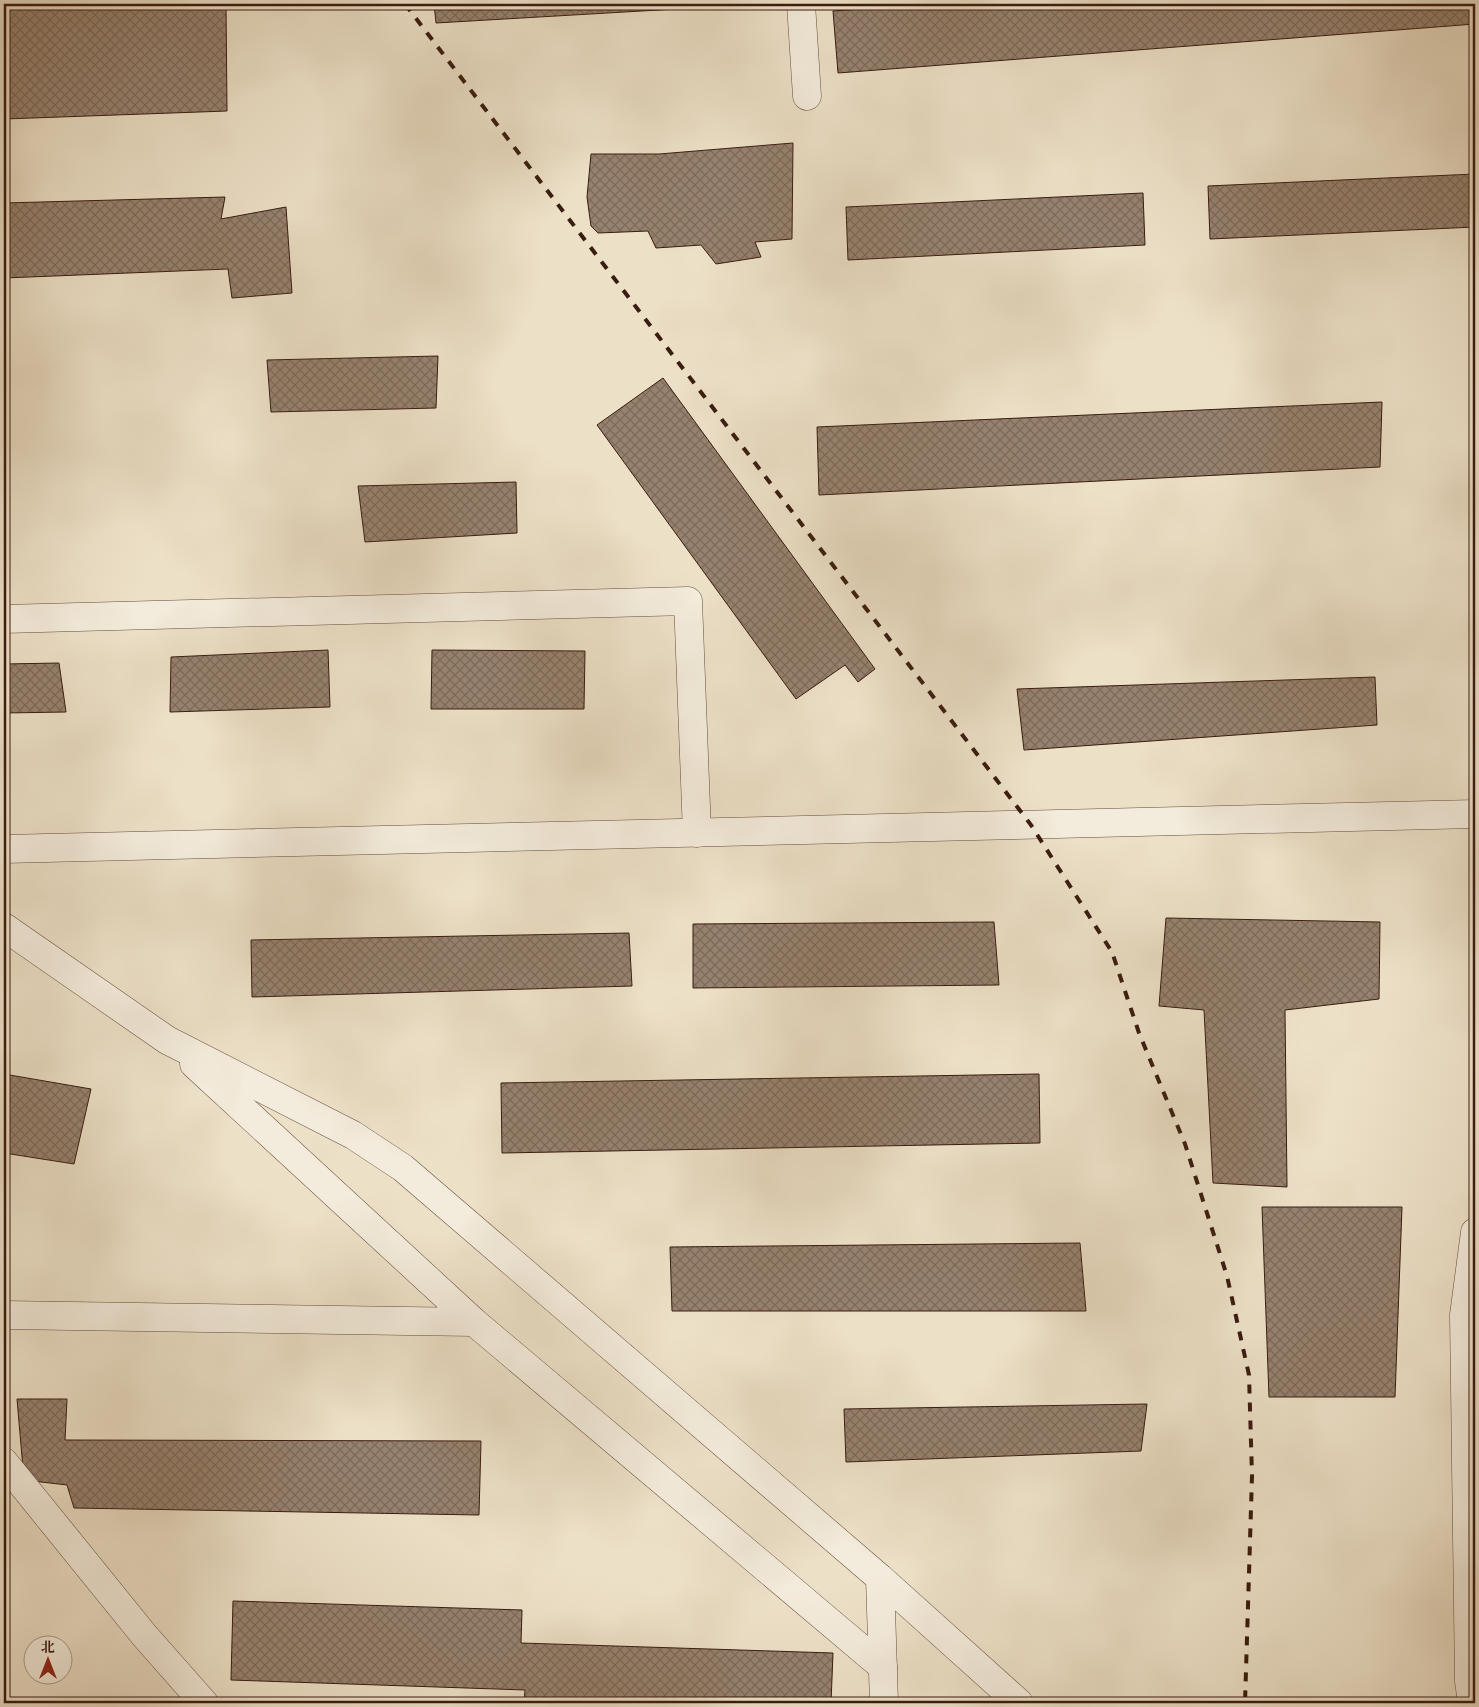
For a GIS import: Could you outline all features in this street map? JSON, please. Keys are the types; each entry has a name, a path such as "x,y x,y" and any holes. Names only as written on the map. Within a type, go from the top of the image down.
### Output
{"street":[{"path":"801,4 806,96"},
{"path":"4,619 688,601 697,833"},
{"path":"4,849 1475,814"},
{"path":"4,927 167,1040 353,1135 403,1168 880,1578 1019,1703"},
{"path":"167,1040 474,1322 883,1667"},
{"path":"1472,1703 1469,1681 1464,1315 1475,1232"},
{"path":"4,1315 474,1322"},
{"path":"4,1462 144,1635 204,1703"},
{"path":"880,1578 884,1703"}],"building":[{"path":"4,4 226,4 227,111 4,119"},
{"path":"434,4 745,4 745,5 436,23"},
{"path":"931,4 1475,4 1475,24 838,73 833,11"},
{"path":"793,143 792,239 755,242 761,257 716,264 701,245 656,248 648,231 598,233 591,226 587,197 591,154 659,154"},
{"path":"1475,174 1475,227 1210,239 1208,186"},
{"path":"1143,193 1145,245 848,260 846,207"},
{"path":"225,197 221,219 286,207 292,293 232,298 228,269 4,278 4,203"},
{"path":"438,356 436,408 271,412 267,360"},
{"path":"663,378 875,669 858,682 845,665 796,699 597,425"},
{"path":"1382,402 1380,467 819,495 817,427"},
{"path":"516,482 517,533 365,542 358,486"},
{"path":"4,506 8,506 6,547 4,548"},
{"path":"328,650 330,707 170,712 171,657"},
{"path":"432,650 585,651 584,709 431,709"},
{"path":"59,663 66,712 4,713 4,664"},
{"path":"1375,677 1377,725 1024,750 1017,689"},
{"path":"1166,918 1380,922 1379,999 1285,1010 1287,1187 1213,1183 1204,1010 1159,1006"},
{"path":"994,922 999,985 693,988 693,924"},
{"path":"629,933 632,986 252,997 251,940"},
{"path":"4,1074 91,1089 74,1164 4,1153"},
{"path":"1039,1074 1040,1143 502,1153 501,1083"},
{"path":"1262,1207 1402,1207 1395,1397 1269,1397"},
{"path":"1080,1243 1086,1311 672,1311 670,1247"},
{"path":"17,1399 67,1399 65,1440 481,1441 479,1515 74,1508 67,1485 24,1480"},
{"path":"1147,1404 1141,1451 846,1462 844,1409"},
{"path":"233,1601 522,1610 521,1643 833,1653 831,1703 524,1703 525,1690 231,1680"}],"railway":[{"path":"405,4 1031,825 1112,952 1139,1033 1185,1144 1227,1276 1249,1375 1252,1476 1245,1703"}]}
